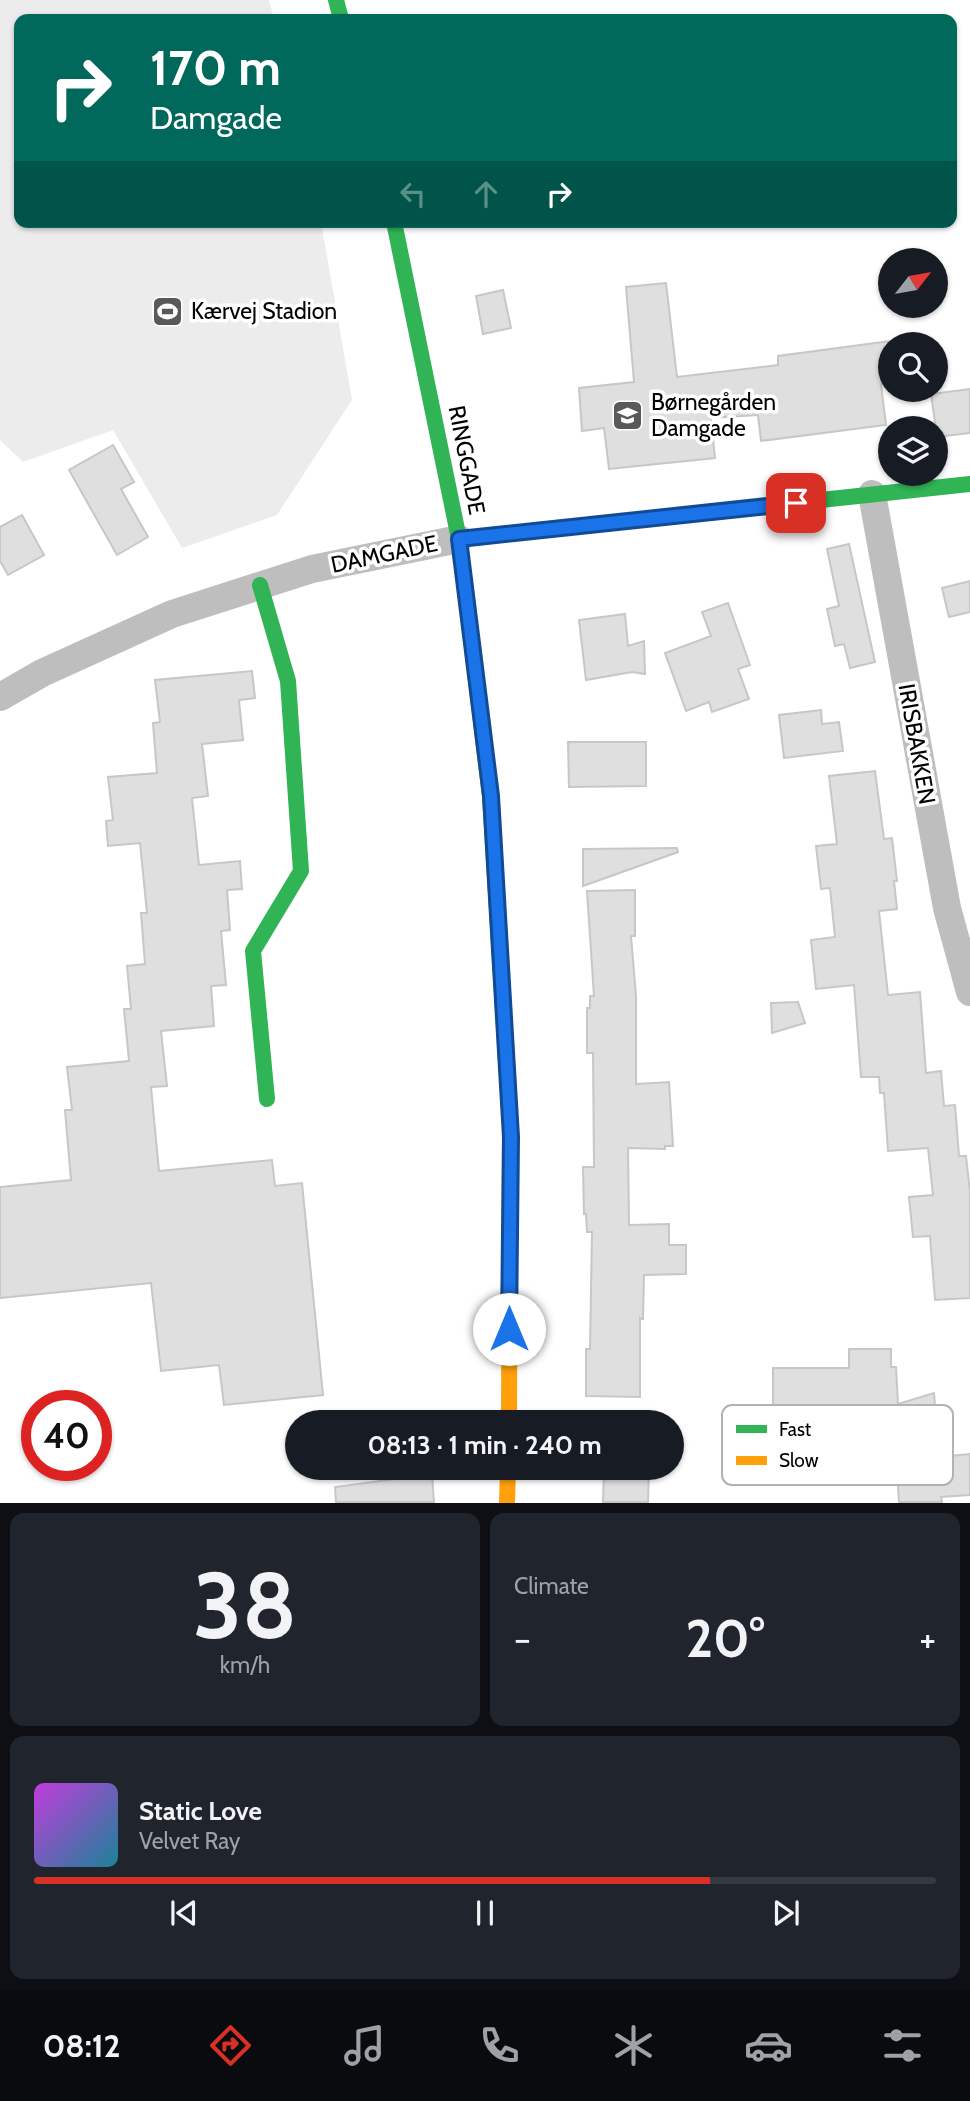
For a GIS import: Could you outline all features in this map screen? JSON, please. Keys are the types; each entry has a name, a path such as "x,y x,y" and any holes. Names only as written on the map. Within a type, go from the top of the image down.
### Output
{"street":[{"name":"RINGGADE","path":"395,228 459,539 491,796 511,1137 509,1410"},
{"name":"DAMGADE","path":"0,697 41,673 172,614 312,569 459,539 970,484"},
{"name":"IRISBAKKEN","path":"872,494 947,908 970,992"},
{"path":"260,585 288,681 301,871 253,951 267,1099"},
{"path":"507,1503 508,1480"}],"shaded area":[{"name":"Kærvej Stadion","path":"0,0 269,0 273,14 14,14 14,228 322,228 352,400 277,515 182,548 113,430 23,462 0,440"}],"building":[{"path":"666,283 677,377 778,365 778,356 878,343 878,402 883,402 885,416 878,416 878,426 761,441 758,415 711,418 715,458 609,469 604,428 582,431 579,388 634,382 626,287"},
{"path":"503,290 511,328 483,334 476,296"},
{"path":"970,389 970,433 948,436 948,416 934,416 932,402 948,402 948,392"},
{"path":"113,445 134,482 121,489 148,537 117,555 69,470"},
{"path":"22,515 44,555 8,575 0,561 0,527"},
{"path":"849,544 875,662 850,668 844,644 835,646 827,609 839,606 827,549"},
{"path":"970,581 970,612 949,617 942,588"},
{"path":"728,603 750,665 738,669 749,699 712,712 709,702 686,711 665,653 711,636 702,612"},
{"path":"625,614 628,646 644,641 645,674 632,672 586,680 579,620"},
{"path":"252,671 255,698 239,700 243,740 202,744 208,796 192,798 199,865 240,861 242,889 227,890 230,930 221,931 226,985 211,986 214,1026 161,1031 167,1086 151,1087 159,1171 272,1160 275,1186 302,1183 323,1395 224,1405 219,1365 161,1371 151,1283 0,1298 0,1187 71,1180 65,1110 72,1110 67,1067 129,1061 124,1009 131,1009 127,966 145,964 141,913 147,913 140,843 108,846 106,821 113,820 108,777 157,773 153,723 160,722 155,680"},
{"path":"821,710 822,724 839,722 843,751 784,758 779,715"},
{"path":"568,742 646,742 646,786 569,787"},
{"path":"875,771 884,839 892,838 897,881 894,881 897,909 879,911 888,995 920,992 926,1073 941,1071 944,1106 955,1105 959,1156 966,1156 970,1192 970,1298 935,1300 930,1236 913,1237 909,1197 933,1195 928,1148 888,1151 884,1093 880,1093 879,1077 861,1077 854,985 816,989 811,940 835,937 830,888 821,889 816,846 837,844 829,776"},
{"path":"677,848 678,852 583,886 583,849"},
{"path":"635,890 635,936 631,936 636,996 636,1084 669,1082 673,1146 665,1146 665,1149 628,1148 629,1225 669,1224 669,1245 686,1245 686,1274 644,1275 643,1319 640,1318 640,1397 586,1396 586,1349 590,1349 592,1232 587,1232 584,1214 583,1167 594,1167 593,1053 587,1053 587,1008 590,1008 590,996 594,996 587,891"},
{"path":"798,1002 805,1023 772,1033 771,1003"},
{"path":"849,1349 891,1349 891,1367 896,1367 898,1404 934,1393 935,1405 773,1405 773,1368 849,1368"},
{"path":"970,1454 970,1495 941,1497 942,1502 899,1502 898,1485 953,1485 953,1456"},
{"path":"387,1480 432,1480 434,1502 336,1502 335,1487"},
{"path":"604,1480 649,1480 648,1502 603,1502"}],"traffic: fast":[{"path":"336,0 340,14"},
{"path":"395,228 459,539 490,796 510,1125"},
{"path":"459,539 970,484"},
{"path":"260,585 288,681 301,871 253,951 267,1099"}],"traffic: slow":[{"path":"509,1410 510,1125"},
{"path":"507,1503 508,1480"}],"place":[{"name":"Kærvej Stadion","path":"168,311"},
{"name":"Børnegården Damgade","path":"628,415"}],"route":[{"path":"509,1329 511,1137 491,796 459,539 796,503"}]}
